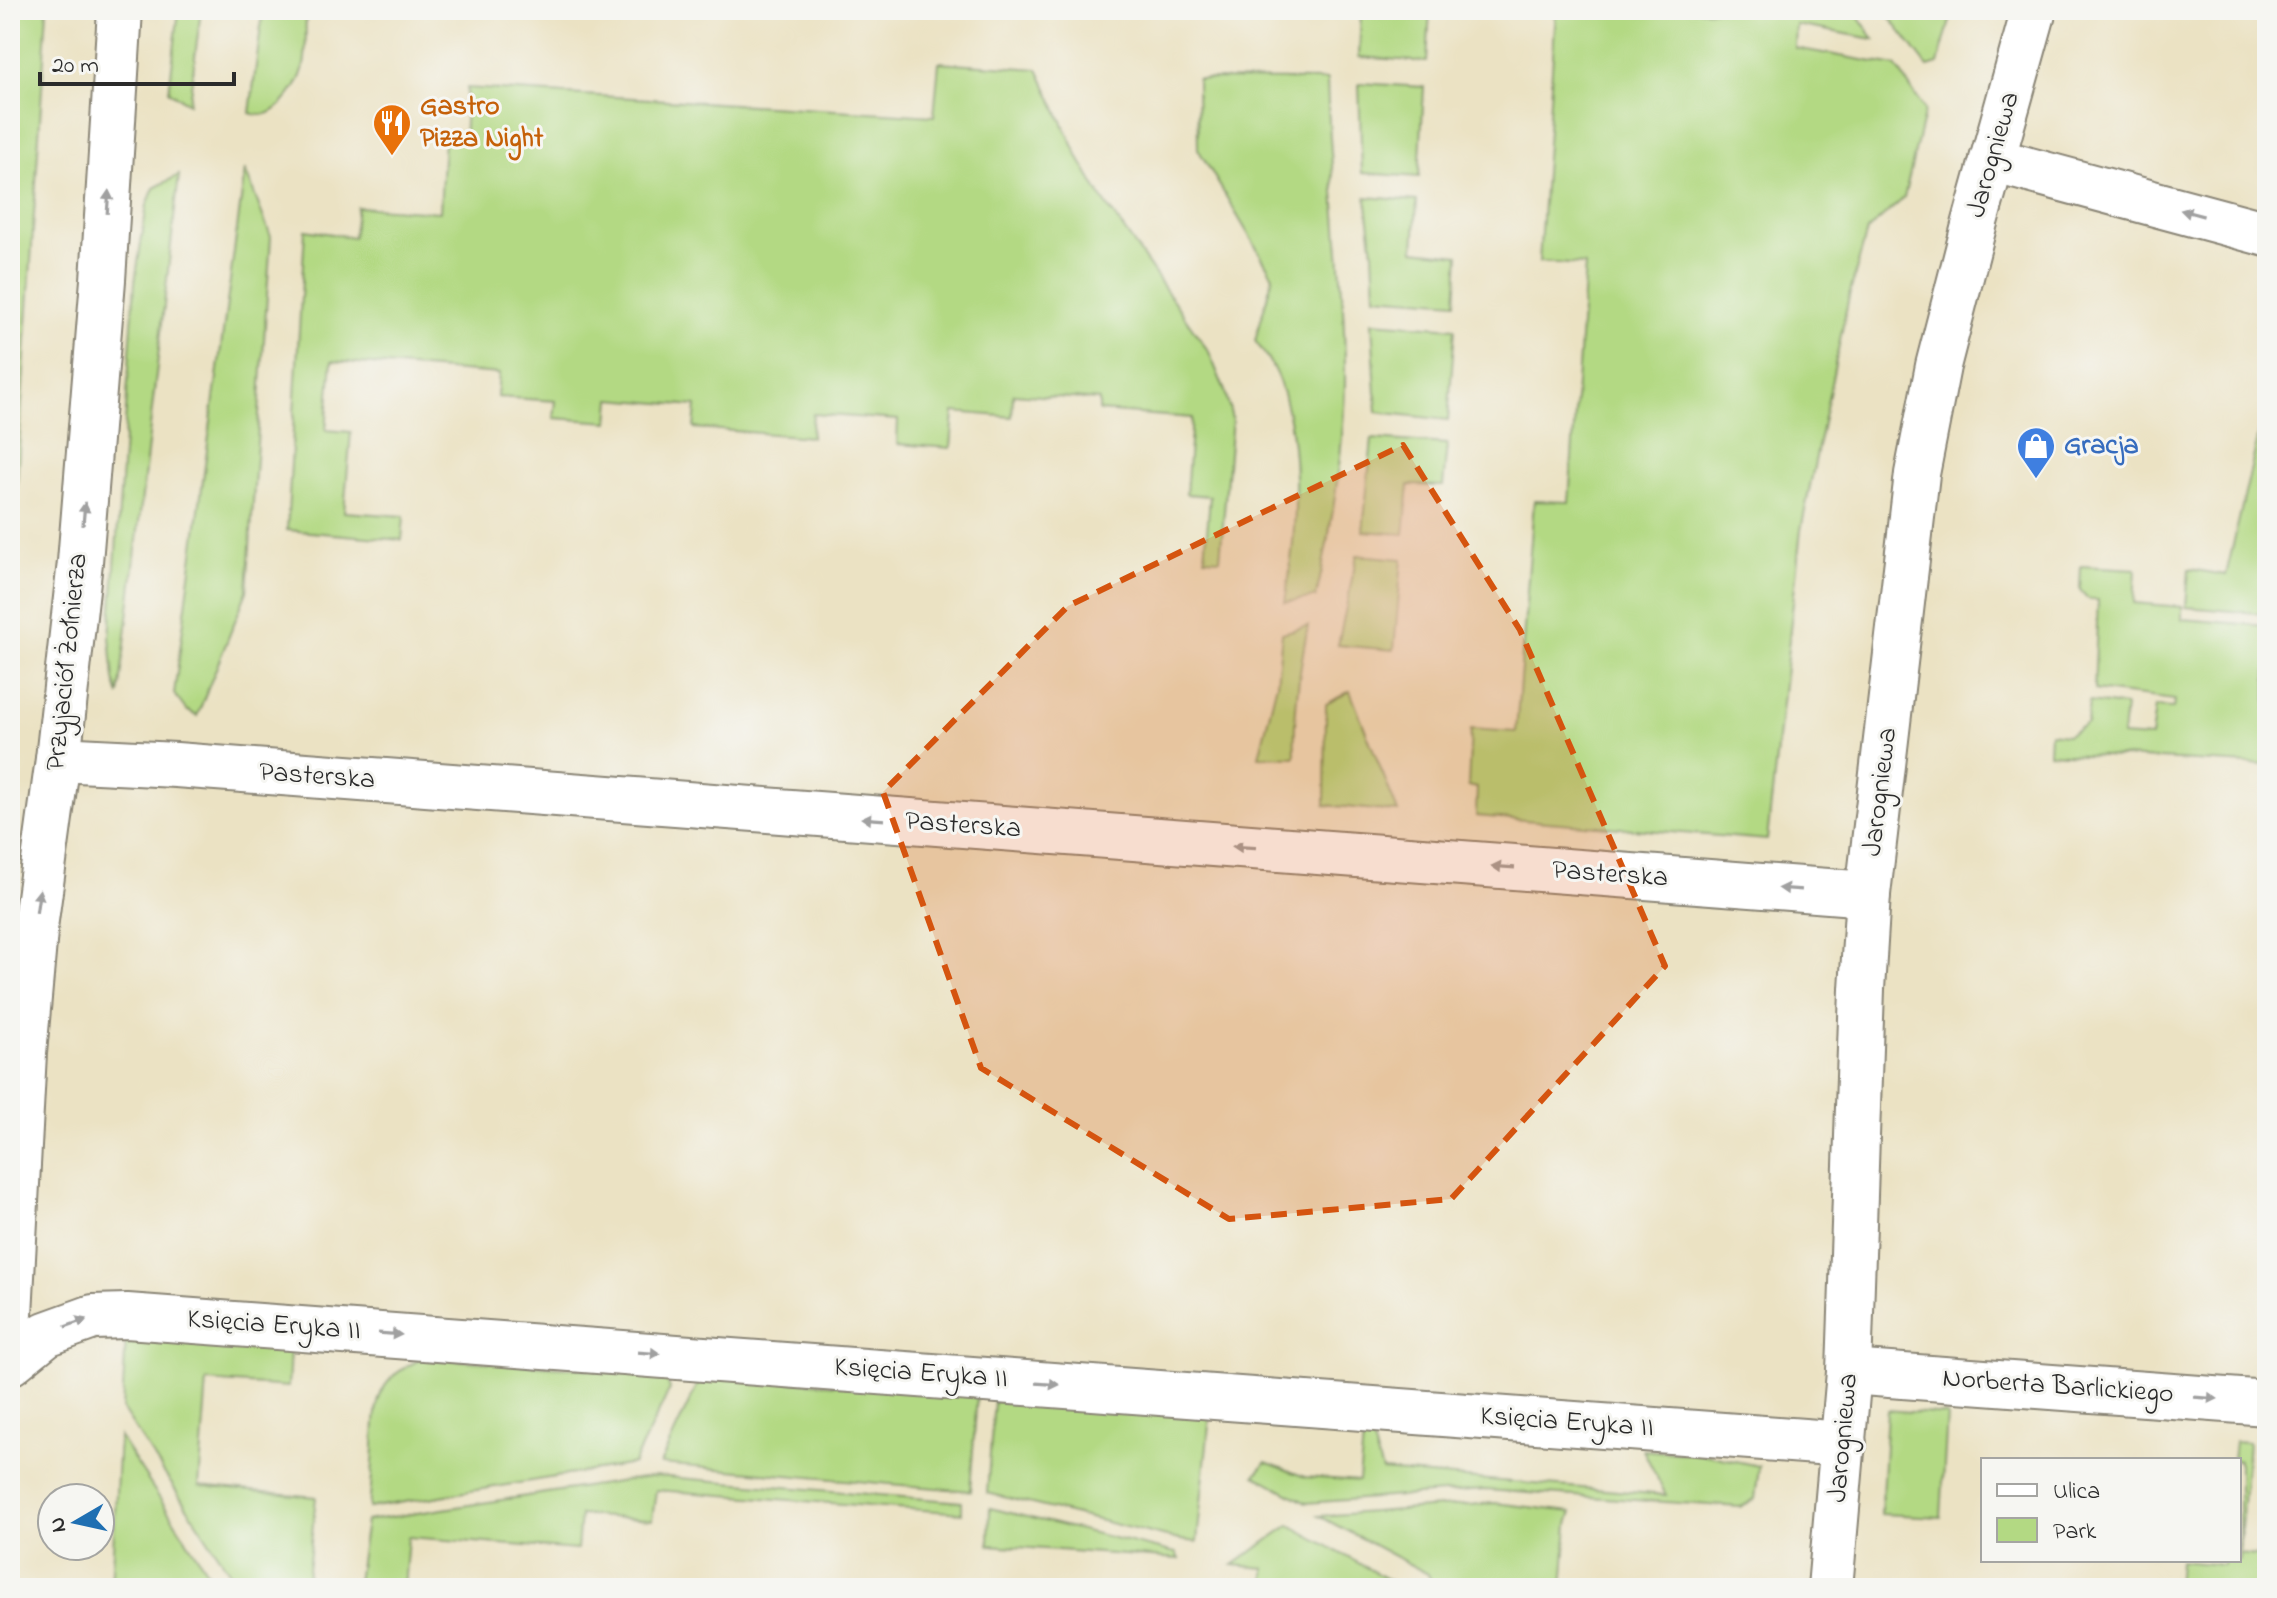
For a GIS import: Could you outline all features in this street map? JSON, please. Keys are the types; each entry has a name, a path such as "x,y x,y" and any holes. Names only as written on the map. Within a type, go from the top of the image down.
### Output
{"street":[{"name":"Przyjaciół Żołnierza","path":"10,1314 24,1053 36,920 80,562 120,10"},
{"name":"Jarogniewa","path":"1830,1588 1849,1372 1868,894 1917,474 1938,366 2034,10"},
{"path":"1992,160 2267,234"},
{"name":"Pasterska","path":"58,759 176,765 1868,894"},
{"name":"Księcia Eryka II","path":"10,1363 46,1334 93,1317 114,1315 1844,1444"},
{"name":"Norberta Barlickiego","path":"1849,1372 2267,1403"}],"highlighted area":[{"path":"1403,445 1520,630 1665,966 1451,1199 1229,1219 981,1068 883,792 1068,606"}],"green space":[{"path":"10,10 47,10 10,591"},
{"path":"179,10 201,10 189,103 169,91"},
{"path":"263,10 306,10 306,49 303,70 293,91 276,109 260,115 250,113"},
{"path":"1361,10 1430,10 1427,62 1359,57"},
{"path":"1556,10 1854,10 1874,39 1796,25 1795,48 1896,66 1925,110 1904,198 1867,231 1849,296 1801,530 1767,840 1476,816 1477,788 1468,786 1471,729 1516,732 1534,501 1569,502 1585,265 1539,262"},
{"path":"1884,10 1953,10 1938,64 1928,67"},
{"path":"939,62 1038,69 1080,160 1102,198 1209,352 1225,391 1232,419 1220,559 1205,558 1210,496 1186,494 1192,418 1099,411 1099,400 1013,394 1012,417 954,412 951,448 897,444 898,420 813,414 811,437 694,428 696,406 611,399 609,422 554,418 556,401 497,397 499,374 332,361 326,430 351,432 344,512 404,516 402,540 287,530 305,230 353,237 357,207 440,212 444,139 464,140 467,88 934,116"},
{"path":"1197,79 1327,80 1343,309 1345,385 1336,492 1316,597 1285,602 1294,521 1292,436 1278,378 1255,341 1273,276 1198,149"},
{"path":"1359,83 1424,87 1419,177 1362,173"},
{"path":"245,170 271,237 247,591 197,716 186,710 174,694"},
{"path":"179,175 119,696 110,637 135,282 147,205 154,188"},
{"path":"1366,197 1417,201 1414,250 1459,255 1456,302 1375,296"},
{"path":"1372,322 1455,328 1448,420 1377,412"},
{"path":"2267,399 2267,614 2186,607 2189,569 2226,575"},
{"path":"1372,439 1447,444 1443,486 1409,485 1404,534 1363,531"},
{"path":"1357,555 1402,559 1394,650 1338,645"},
{"path":"2081,566 2136,569 2134,603 2182,607 2182,619 2267,626 2267,765 2049,753 2050,733 2067,735 2087,724 2089,702 2125,706 2122,736 2151,738 2155,707 2173,708 2175,700 2094,690 2098,600 2089,600 2080,590"},
{"path":"1308,626 1297,691 1295,757 1259,756 1277,683 1282,633"},
{"path":"1350,691 1398,812 1325,805 1326,704"},
{"path":"126,1336 280,1346 290,1351 288,1387 207,1381 199,1486 316,1497 306,1588 240,1588 122,1409"},
{"path":"424,1358 665,1374 670,1389 633,1464 369,1508 376,1416 382,1392 396,1373"},
{"path":"702,1375 977,1395 970,1491 660,1464"},
{"path":"994,1401 1210,1415 1197,1542 987,1493"},
{"path":"1887,1410 1947,1415 1941,1517 1881,1514"},
{"path":"1358,1428 1369,1429 1382,1471 1666,1495 1643,1450 1707,1455 1759,1466 1755,1499 1740,1507 1485,1490 1306,1503 1255,1475 1266,1462 1305,1477 1359,1481 1363,1439 1356,1438"},
{"path":"119,1436 218,1588 111,1588 112,1562 116,1562"},
{"path":"2235,1441 2248,1442 2241,1529 2241,1458 2233,1458"},
{"path":"656,1476 962,1502 962,1513 656,1490 652,1520 580,1515 577,1550 408,1537 404,1588 356,1588 366,1521"},
{"path":"1495,1503 1572,1512 1568,1524 1563,1588 1434,1588 1428,1574 1319,1516"},
{"path":"990,1508 1176,1553 1179,1559 989,1545"},
{"path":"1290,1525 1403,1588 1265,1588 1265,1568 1233,1565"},
{"path":"2241,1554 2267,1557 2267,1588 2177,1588 2179,1562 2223,1565 2224,1562 2241,1562"}],"place":[{"name":"Gastro Pizza Night","path":"392,157"},
{"name":"Gracja","path":"2036,480"}]}
